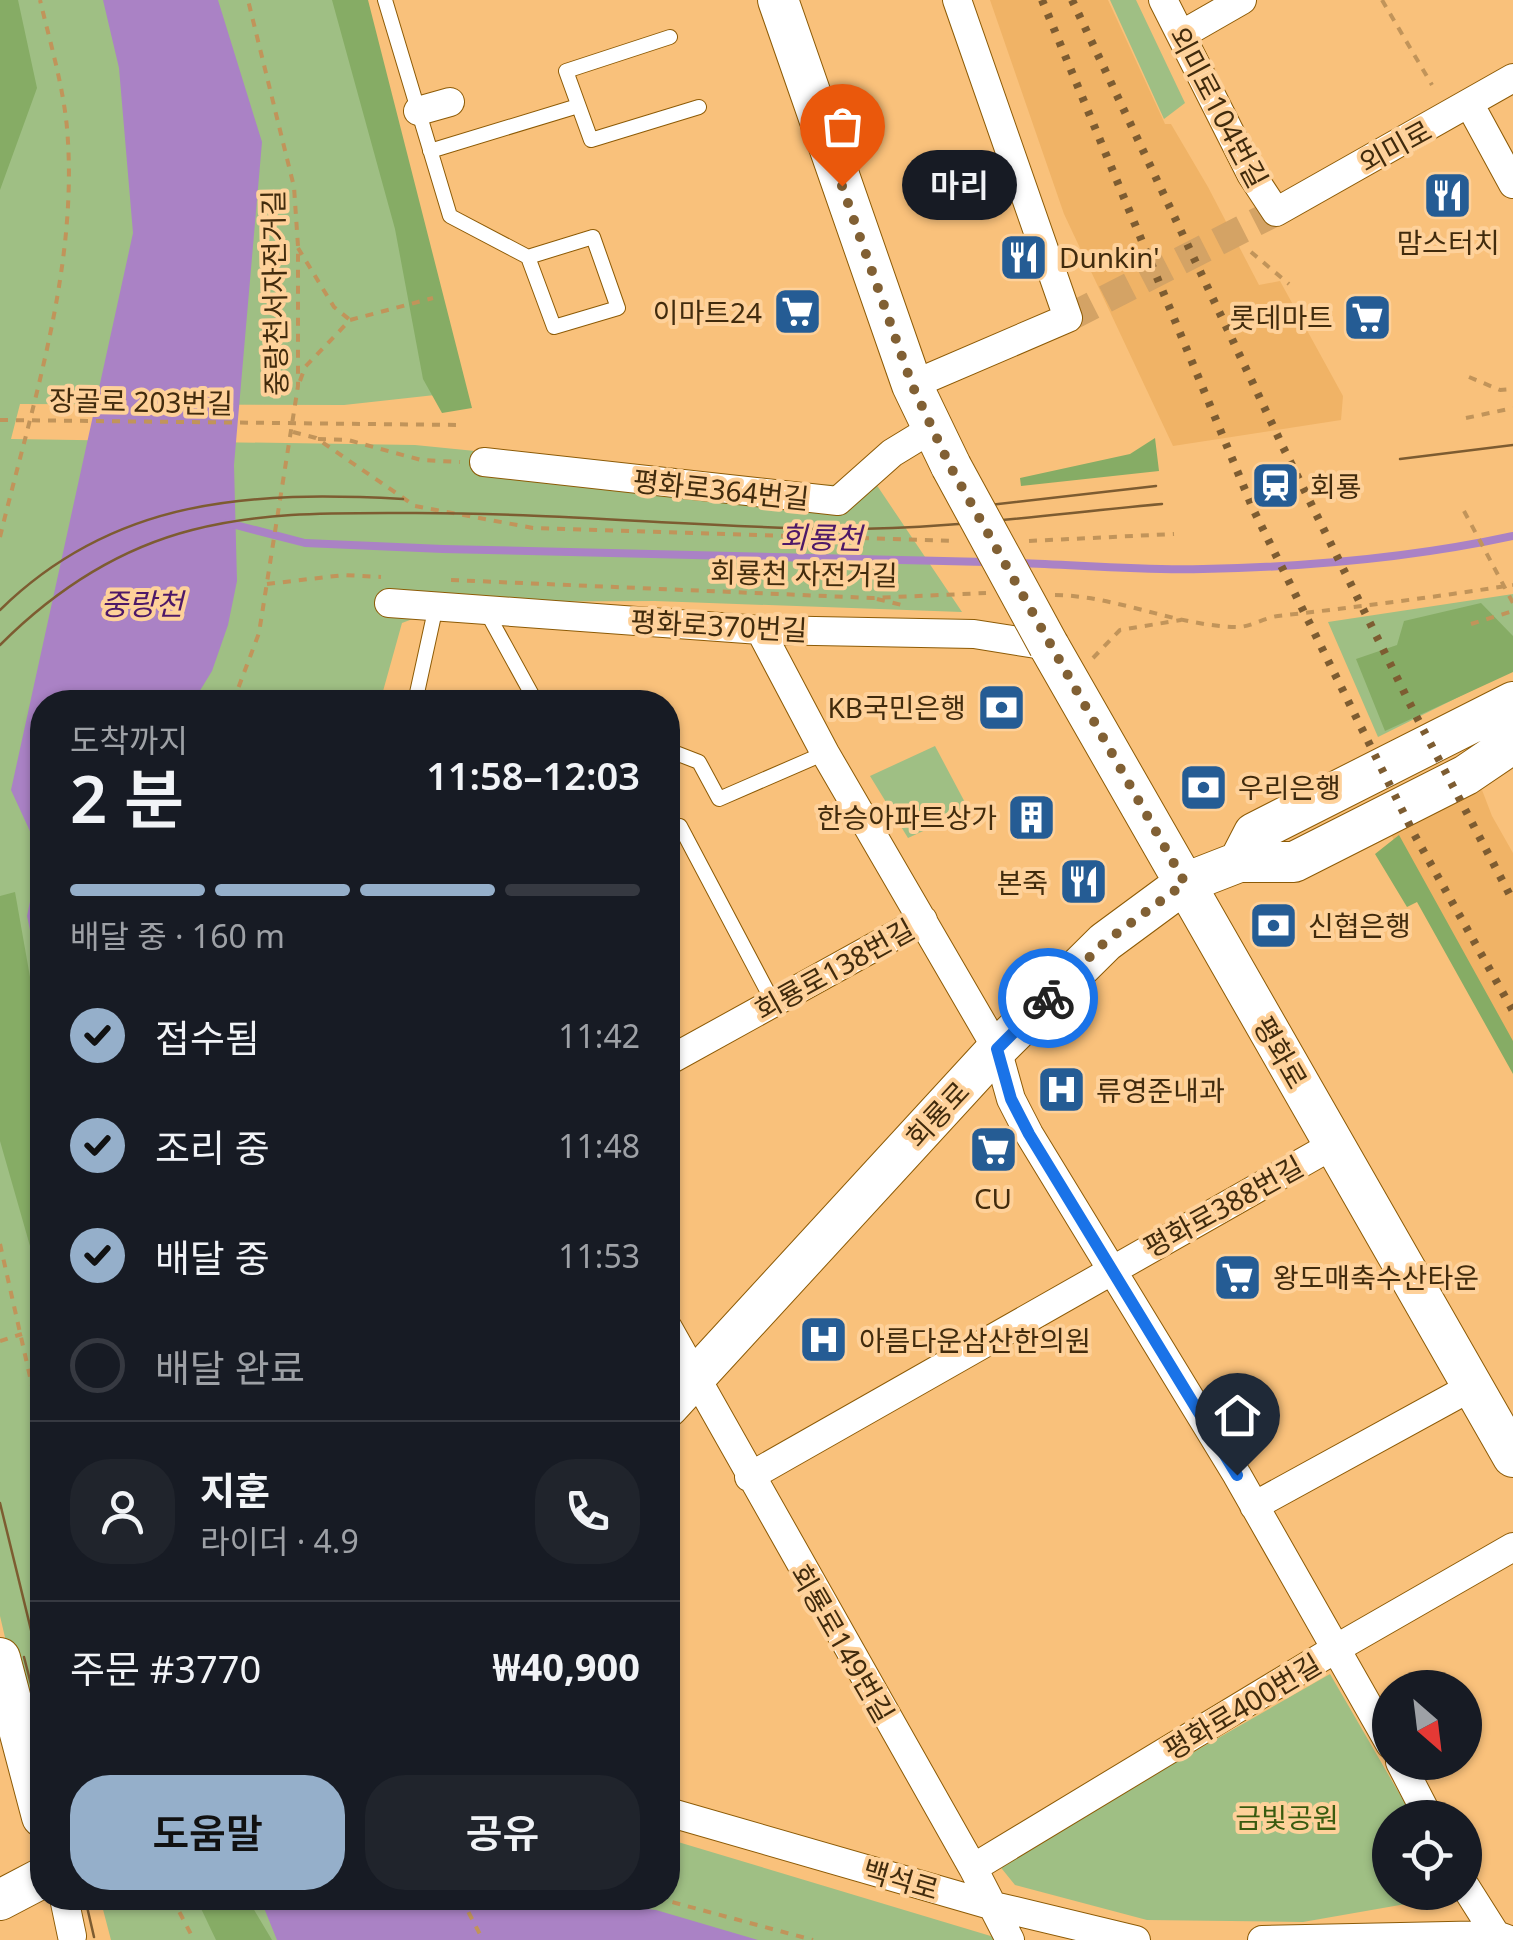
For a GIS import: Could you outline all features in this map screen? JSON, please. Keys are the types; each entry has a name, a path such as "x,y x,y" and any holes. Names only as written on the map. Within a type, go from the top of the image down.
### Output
{"main road":[{"path":"778,0 912,385 932,428"},
{"name":"평화로","path":"932,428 1049,646 1513,1457"},
{"path":"1240,862 1254,832 1513,702"},
{"name":"회룡로","path":"681,1392 997,1049 1105,942 1185,883 1240,862 1294,862 1466,775 1513,743"},
{"path":"0,1658 8,1724 30,1784"},
{"path":"0,1900 30,1884"}],"street":[{"path":"912,385 1068,318 956,0"},
{"name":"외미로104번길","path":"1163,0 1252,174 1276,212"},
{"path":"1181,35 1242,0"},
{"name":"외미로","path":"1276,212 1513,78"},
{"path":"418,111 450,102"},
{"path":"1470,105 1513,184"},
{"name":"평화로364번길","path":"472,462 838,502 892,453 932,428"},
{"name":"평화로370번길","path":"385,590 437,592 484,608 760,630 974,634 1049,646"},
{"path":"760,630 825,753 923,920"},
{"path":"1466,775 1513,758"},
{"name":"회룡로138번길","path":"680,1054 923,920 997,1049 1011,1099 1029,1134 1113,1268 1372,1711"},
{"name":"평화로388번길","path":"750,1477 1333,1145"},
{"path":"1254,1506 1472,1386"},
{"name":"회룡로149번길","path":"681,1392 750,1477 1010,1940"},
{"name":"평화로400번길","path":"973,1868 1513,1546"},
{"name":"백석로","path":"680,1815 994,1906 1136,1940"},
{"path":"1482,1909 1503,1937"},
{"path":"67,1910 72,1936"},
{"path":"1262,1940 1503,1937"}],"lane":[{"path":"385,0 450,216 528,257 554,326 618,308 593,237 528,257"},
{"path":"670,37 566,71 591,140 699,107"},
{"path":"430,151 578,106"},
{"path":"417,690 437,592"},
{"path":"484,608 529,690"},
{"path":"680,755 699,762 719,799 825,753"},
{"path":"680,826 774,1002"}],"path":[{"path":"0,537 54,314 67,216 67,130 40,0"},
{"name":"중랑천서자전거길","path":"238,690 259,634 298,386 294,186 248,0"},
{"path":"1382,0 1432,84"},
{"path":"298,246 306,266 334,306 350,320"},
{"path":"1251,252 1289,284"},
{"path":"298,386 305,367 350,320 433,298"},
{"path":"1469,377 1500,390 1513,389"},
{"path":"1466,418 1513,408"},
{"name":"장골로 203번길","path":"0,420 462,425"},
{"name":"회룡천 자전거길","path":"292,435 316,438 415,506 534,528 967,541"},
{"path":"316,438 348,440 421,460 472,462"},
{"path":"1464,511 1513,603"},
{"path":"1019,541 1174,534"},
{"path":"266,584 344,575 385,590"},
{"path":"1051,594 1089,595 1186,620 1240,628 1266,618 1406,602 1513,584"},
{"name":"회룡천 자전거길","path":"437,592 872,598 994,594"},
{"path":"1471,624 1513,611"},
{"path":"1092,659 1120,630 1186,620"},
{"path":"0,1244 30,1372"},
{"path":"0,1341 22,1334"},
{"path":"680,1904 813,1940"},
{"path":"178,1910 194,1940"},
{"path":"467,1910 482,1940"}],"shaded area":[{"path":"990,0 1108,0 1165,124 1171,124 1208,187 1259,285 1280,281 1343,396 1341,420 1173,446 1064,214"},
{"path":"1482,790 1513,853 1513,1059 1388,829"}],"green space":[{"path":"0,0 347,0 444,394 344,405 20,404 11,439 415,445 812,485 876,484 962,612 655,601 457,602 402,623 383,690 30,690 30,1744 0,1616"},
{"path":"0,0 18,0 37,88 0,190"},
{"path":"332,0 368,0 472,408 442,413 423,379 395,229"},
{"path":"1110,0 1136,0 1185,103 1164,119"},
{"path":"1155,438 1159,471 1021,486 1020,478 1130,454"},
{"path":"1513,594 1513,670 1378,737 1328,622"},
{"path":"1481,603 1513,636 1513,672 1385,731 1356,659 1397,645 1404,621"},
{"path":"935,746 969,810 908,838 870,776"},
{"path":"1399,835 1513,1041 1513,1074 1417,902 1407,907 1375,854"},
{"path":"15,892 30,977 30,1246 0,1141 0,896"},
{"name":"금빛공원","path":"1330,1674 1372,1746 1372,1780 1392,1780 1403,1800 1372,1800 1372,1910 1303,1922 1147,1920 1015,1885 998,1864"},
{"path":"680,1843 1004,1940 111,1940 103,1910 680,1910"},
{"path":"202,1910 254,1910 272,1940 216,1940"}],"water":[{"name":"중랑천","path":"103,0 218,0 262,142 234,465 237,581 228,625 212,671 200,690 33,690 133,233 119,68"},
{"name":"중랑천","path":"30,703 30,831 11,790"},
{"path":"265,1910 656,1910 758,1940 277,1940"}],"waterway":[{"name":"회룡천","path":"228,523 305,543 986,562"},
{"name":"회룡천","path":"1020,563 1157,569 1281,566 1398,556 1513,536"}],"tunnel":[{"path":"1068,318 1276,212"}],"tram line":[{"path":"1400,459 1513,445"},
{"path":"972,507 1156,486"},
{"path":"0,610 44,572 90,544 138,523 188,509 292,497 403,499"},
{"path":"0,645 42,607 113,561 165,538 244,520 323,514 455,513 866,529 951,525 1162,504"},
{"path":"0,1503 30,1626"},
{"path":"24,1657 30,1680"},
{"path":"88,1910 94,1937"}],"railway":[{"path":"1042,0 1253,509 1414,834 1513,1011"},
{"path":"1072,0 1283,447 1513,901"}],"way so far":[{"path":"842,186 912,385 950,466 1185,883 1105,942 1048,998"}],"place":[{"name":"마리","path":"842,186"},
{"name":"맘스터치","path":"1448,195"},
{"name":"Dunkin'","path":"1024,257"},
{"name":"이마트24","path":"797,312"},
{"name":"롯데마트","path":"1368,317"},
{"name":"회룡","path":"1275,486"},
{"name":"KB국민은행","path":"1001,707"},
{"name":"우리은행","path":"1203,787"},
{"name":"한승아파트상가","path":"1032,817"},
{"name":"본죽","path":"1083,882"},
{"name":"신협은행","path":"1273,925"},
{"name":"류영준내과","path":"1061,1090"},
{"name":"CU","path":"993,1150"},
{"name":"왕도매축수산타운","path":"1238,1277"},
{"name":"아름다운삼산한의원","path":"824,1340"}],"route":[{"path":"1048,998 997,1049 1011,1099 1237,1475"}]}
